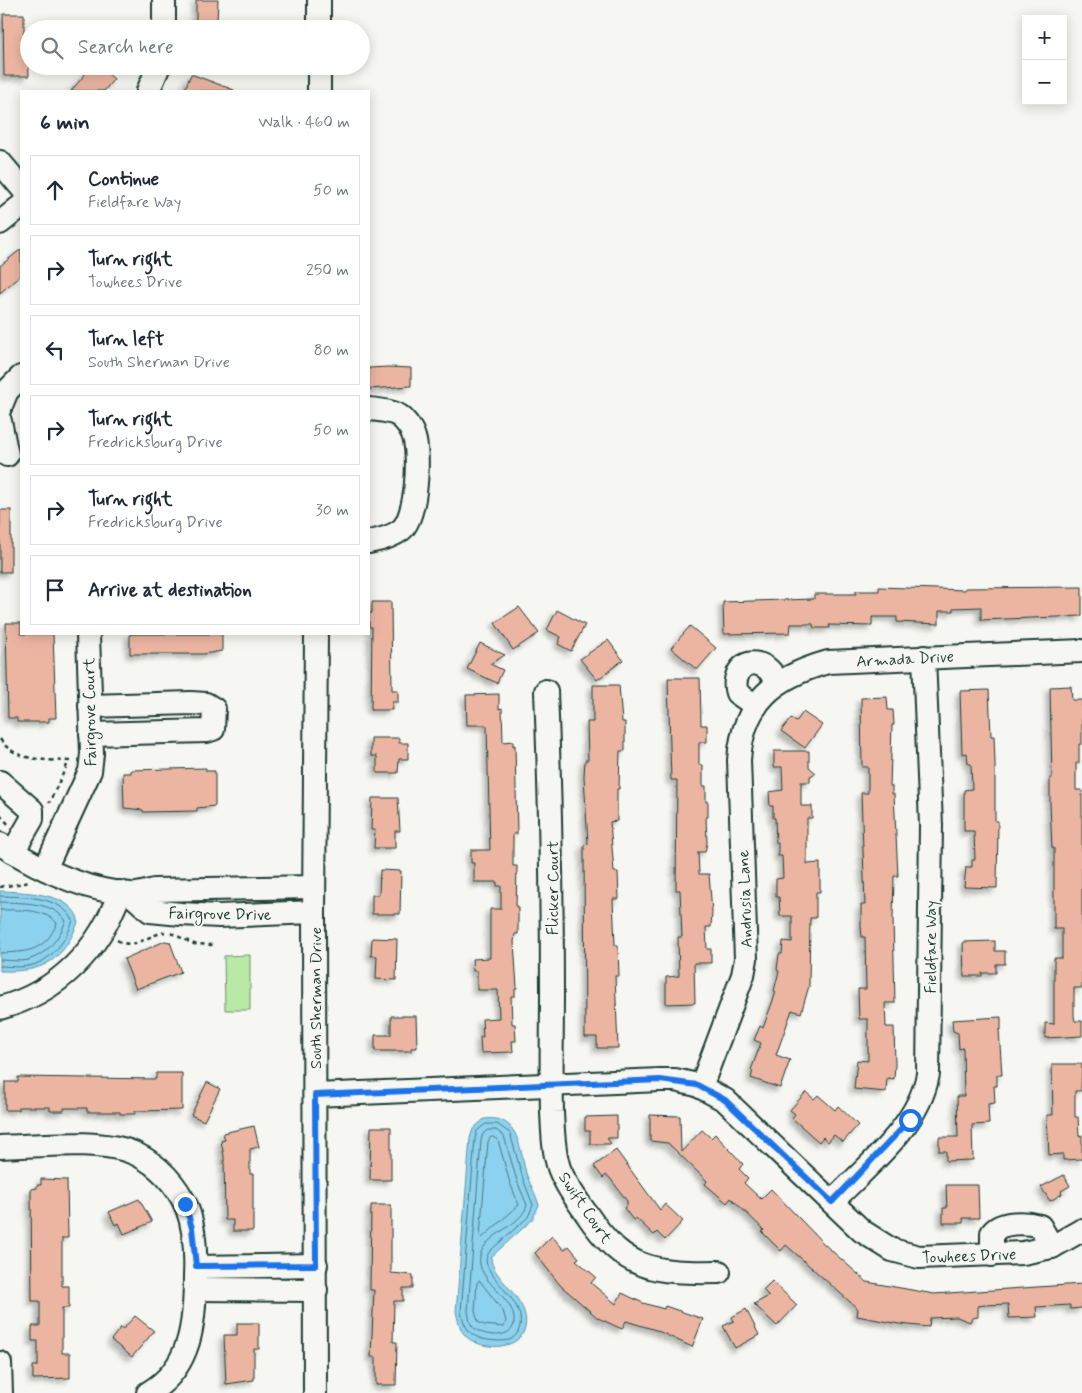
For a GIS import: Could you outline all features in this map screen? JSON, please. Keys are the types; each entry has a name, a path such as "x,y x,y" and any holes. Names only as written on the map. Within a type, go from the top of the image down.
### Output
{"street":[{"path":"164,0 164,20"},
{"path":"319,0 319,20"},
{"path":"148,90 155,75"},
{"path":"319,75 319,90"},
{"path":"0,162 20,186"},
{"path":"0,223 20,207"},
{"path":"0,408 7,391 20,378"},
{"path":"370,409 400,416 410,428 415,438 416,487 408,520 402,530 385,538 370,542"},
{"path":"0,421 9,457"},
{"name":"Fairgrove Court","path":"19,860 88,780 92,763 88,635"},
{"name":"South Sherman Drive","path":"315,1393 314,888 316,635"},
{"name":"Armada Drive","path":"779,682 803,668 828,662 1082,651"},
{"name":"Fieldfare Way","path":"832,1202 910,1120 921,1100 928,1074 930,825 924,657"},
{"path":"756,706 739,696 735,688 736,675 742,668 750,663 764,666 779,682"},
{"name":"Andrusia Lane","path":"701,1087 742,975 746,958 739,760 744,732 756,706 768,691 779,682"},
{"name":"Flicker Court","path":"546,691 552,857 551,1084"},
{"path":"90,706 191,702 206,704 214,709 213,729 207,731 91,734"},
{"path":"0,782 32,810 32,819 19,860"},
{"name":"Fairgrove Drive","path":"19,860 96,888 126,894 154,890 314,888"},
{"path":"0,1008 33,996 61,978 84,956 103,931 126,894"},
{"name":"Fairgrove Drive","path":"126,894 150,911 181,914 219,916 314,912"},
{"name":"Towhees Drive","path":"315,1095 551,1084 660,1080 684,1081 701,1087 732,1105 862,1231 892,1250 919,1257 1023,1254 1052,1247 1080,1237"},
{"name":"Swift Court","path":"551,1084 554,1143 559,1168 569,1188 605,1239 626,1257 653,1269 670,1272 719,1272"},
{"path":"0,1147 108,1146 125,1150 143,1159 168,1178 187,1207 194,1234 196,1266 194,1323 186,1350 167,1378 148,1393"},
{"path":"196,1266 316,1265"},
{"path":"195,1289 316,1290"},
{"path":"0,1364 0,1393"}],"path":[{"path":"0,739 5,747 17,754 41,760 69,761 48,806"},
{"path":"0,887 30,883 19,860"},
{"path":"103,931 123,944 130,945 168,932 194,944 213,945"}],"green space":[{"path":"250,955 250,1010 225,1010 224,956"}],"water":[{"path":"0,891 43,895 63,902 71,908 78,918 77,925 66,945 52,960 34,968 0,971"},
{"path":"484,1119 496,1119 505,1122 512,1128 520,1146 527,1176 539,1205 532,1220 491,1257 492,1265 517,1298 526,1317 525,1328 521,1336 506,1345 497,1346 478,1344 470,1340 461,1329 456,1312 470,1138 473,1129"}],"building":[{"path":"196,0 218,0 217,20 196,20"},
{"path":"3,14 24,14 24,20 20,20 20,75 29,76 4,76"},
{"path":"84,75 109,75 114,79 105,90 72,90"},
{"path":"191,75 194,75 234,90 184,90"},
{"path":"20,250 20,276 0,293 0,266"},
{"path":"370,368 411,368 411,386 370,389"},
{"path":"0,510 11,510 11,572 0,572"},
{"path":"879,587 965,590 965,588 1082,587 1082,616 981,620 981,607 953,608 953,611 939,611 939,624 897,622 897,617 872,617 872,626 829,625 830,628 814,628 813,624 791,624 790,633 724,634 723,602 814,599 814,594 856,594 856,591 879,591"},
{"path":"372,602 391,602 392,690 398,690 398,702 392,702 392,710 371,710 372,627 370,627 370,613 372,613"},
{"path":"519,607 539,633 513,650 495,623"},
{"path":"557,610 585,625 571,651 558,644 561,637 547,630"},
{"path":"6,623 20,623 20,635 53,635 56,718 49,718 49,722 17,722 17,718 8,718"},
{"path":"690,626 716,648 697,670 671,648"},
{"path":"130,635 222,635 222,651 204,654 130,654"},
{"path":"608,640 623,660 597,680 580,659"},
{"path":"480,643 505,655 490,664 503,670 497,683 467,669"},
{"path":"668,678 700,678 701,725 707,725 707,742 699,742 699,765 703,765 703,786 706,786 706,802 708,802 708,817 706,817 707,843 705,852 698,852 699,874 709,874 712,912 711,927 706,927 707,949 711,949 711,963 694,963 695,1003 666,1004 666,977 679,976 678,937 682,937 680,890 676,890 677,780 671,780"},
{"path":"593,685 619,685 622,722 625,722 625,751 620,751 617,821 610,822 614,872 618,872 619,899 613,899 615,945 618,945 619,976 615,976 618,1048 597,1048 597,1037 585,1037 584,845 588,844 584,776 585,760 588,760 587,722 593,722"},
{"path":"1071,686 1072,700 1082,700 1082,744 1079,744 1079,763 1076,763 1076,790 1082,790 1082,988 1074,988 1074,1016 1075,1021 1082,1021 1082,1036 1045,1038 1045,1023 1054,1024 1054,958 1062,958 1062,929 1054,929 1054,848 1052,848 1050,804 1050,778 1052,778 1050,687"},
{"path":"989,690 991,736 994,736 995,821 998,821 997,888 964,887 966,867 972,867 972,860 975,860 974,831 964,831 964,790 972,789 971,764 968,764 967,753 962,754 960,691"},
{"path":"499,694 499,709 502,708 503,742 513,741 513,746 515,745 517,834 513,834 513,866 517,866 516,907 518,907 518,934 515,934 514,942 517,988 515,989 515,996 511,996 512,1024 515,1024 516,1041 512,1041 513,1052 481,1053 480,1037 483,1037 482,1019 499,1018 498,990 477,990 477,971 473,971 472,959 490,958 490,909 501,909 501,886 497,886 497,882 474,882 474,863 471,863 471,850 490,850 487,727 486,725 467,725 466,695"},
{"path":"887,697 888,710 893,710 894,725 892,725 890,786 892,786 892,794 894,794 898,876 894,876 893,918 895,1003 885,1003 886,1027 894,1027 895,1064 894,1079 887,1078 886,1092 854,1089 857,1060 868,1061 868,1019 859,1019 858,989 866,989 865,937 862,937 861,926 861,905 865,905 861,793 868,793 868,767 862,767 861,698"},
{"path":"803,712 822,725 805,748 781,731 791,718 796,722"},
{"path":"371,738 399,738 399,743 408,743 408,759 399,759 398,773 377,773 377,756 371,756"},
{"path":"774,751 809,751 809,767 816,773 810,776 810,782 801,782 801,806 812,806 812,818 807,818 807,864 820,863 820,892 816,892 816,918 810,918 809,986 801,1013 792,1010 776,1055 790,1060 780,1088 751,1078 753,1071 751,1070 761,1043 754,1040 760,1026 763,1028 776,992 774,991 779,971 777,970 779,954 782,954 783,941 792,942 792,916 780,916 779,897 776,897 776,879 783,878 782,856 778,856 775,818 773,818 773,806 770,806 769,792 783,790 782,767 774,767"},
{"path":"206,768 206,771 215,771 215,806 197,808 197,811 143,812 143,810 124,808 123,773 131,773 131,770"},
{"path":"372,798 398,798 400,831 395,831 395,848 374,848 375,830 371,830"},
{"path":"380,870 401,871 400,914 372,914 372,895 379,895"},
{"path":"372,938 397,939 396,980 376,979 377,956 371,956"},
{"path":"165,941 170,942 181,972 136,989 124,959"},
{"path":"995,941 995,951 1005,951 1005,964 996,964 996,973 982,973 982,976 964,976 963,942"},
{"path":"391,1016 416,1016 417,1048 411,1048 411,1051 375,1051 375,1035 391,1035"},
{"path":"1001,1017 1001,1030 999,1030 1002,1075 997,1075 997,1086 994,1086 995,1103 988,1104 989,1124 972,1125 973,1160 946,1161 946,1151 939,1151 939,1137 958,1137 957,1096 964,1096 963,1048 959,1049 958,1033 953,1031 952,1020"},
{"path":"1052,1064 1082,1064 1081,1091 1075,1091 1075,1117 1078,1117 1079,1136 1082,1135 1082,1159 1063,1160 1063,1154 1049,1155 1047,1115 1053,1115"},
{"path":"156,1073 182,1073 182,1110 135,1111 135,1114 120,1114 120,1112 87,1112 87,1108 64,1108 64,1111 50,1111 50,1107 19,1107 19,1110 5,1110 5,1082 18,1082 18,1077 156,1079"},
{"path":"207,1082 220,1089 204,1121 191,1115"},
{"path":"806,1092 814,1099 818,1095 835,1110 838,1106 858,1125 843,1142 834,1135 828,1142 823,1137 819,1142 792,1118 795,1114 790,1110"},
{"path":"650,1115 680,1116 681,1152 702,1130 711,1138 715,1134 743,1164 739,1169 748,1178 744,1183 761,1199 771,1189 824,1244 867,1282 934,1294 1082,1284 1082,1308 1070,1309 1070,1305 1036,1307 1037,1317 1009,1318 1008,1304 985,1305 978,1306 978,1317 972,1318 970,1322 957,1317 930,1318 929,1327 899,1324 857,1316 858,1309 786,1245 781,1251 762,1232 764,1230 731,1198 727,1203 705,1184 707,1181 668,1143 650,1141"},
{"path":"617,1116 617,1138 607,1138 611,1144 590,1144 590,1131 585,1131 585,1117"},
{"path":"254,1126 259,1147 250,1149 250,1174 253,1174 253,1231 233,1231 233,1220 225,1220 224,1156 221,1141 225,1140 223,1133"},
{"path":"371,1127 391,1127 391,1180 370,1180"},
{"path":"616,1150 660,1210 665,1204 683,1221 665,1240 657,1232 654,1235 636,1218 633,1220 624,1208 627,1205 627,1201 610,1178 606,1175 603,1178 594,1166"},
{"path":"1064,1175 1070,1186 1061,1191 1062,1194 1050,1201 1041,1187"},
{"path":"41,1179 67,1180 68,1238 62,1238 62,1286 69,1286 69,1308 62,1308 62,1353 70,1353 70,1378 33,1379 33,1366 38,1366 38,1341 32,1341 32,1326 40,1326 40,1301 32,1301 31,1189 41,1185"},
{"path":"946,1185 978,1185 979,1218 963,1218 963,1223 943,1223 943,1208 947,1208"},
{"path":"139,1199 152,1222 124,1234 119,1223 115,1225 109,1212"},
{"path":"371,1205 391,1205 391,1273 413,1275 413,1288 403,1288 403,1301 394,1301 393,1342 397,1342 396,1385 376,1385 376,1357 371,1357 374,1290 370,1290"},
{"path":"552,1236 564,1250 569,1246 579,1258 576,1260 596,1277 591,1283 616,1304 622,1293 643,1303 664,1309 665,1306 703,1319 692,1347 656,1330 626,1321 622,1329 598,1318 560,1285 535,1253"},
{"path":"772,1281 797,1305 777,1326 754,1304 769,1296 763,1290"},
{"path":"746,1309 759,1335 735,1348 723,1326 734,1321 732,1317"},
{"path":"135,1316 154,1331 132,1357 111,1340 121,1327 123,1329"},
{"path":"237,1323 259,1323 259,1349 254,1349 254,1380 226,1384 224,1335 237,1335"}],"route":[{"path":"185,1204 194,1239 196,1266 316,1265 315,1095 660,1080 684,1081 705,1088 732,1105 832,1202 910,1120"}]}
